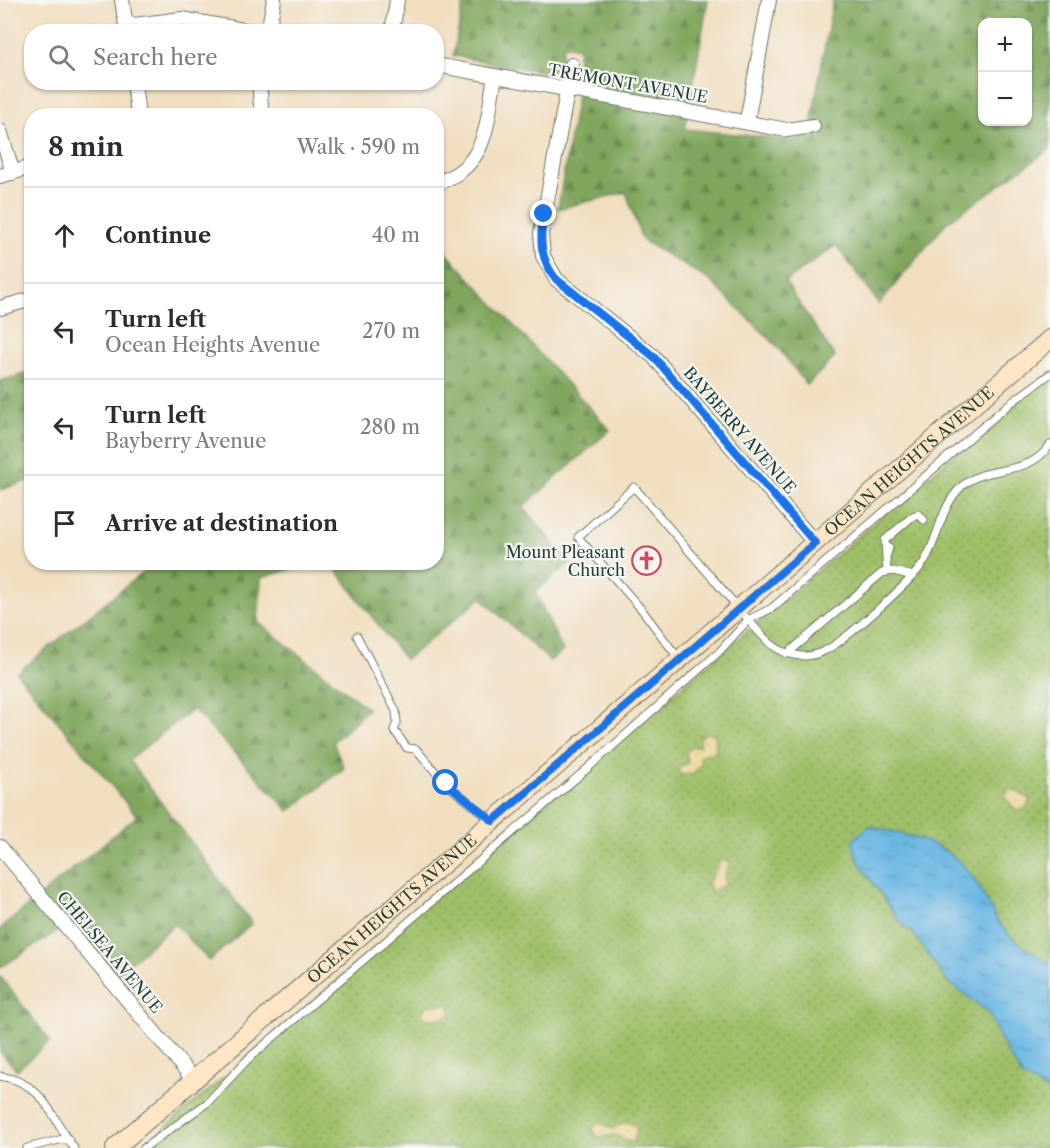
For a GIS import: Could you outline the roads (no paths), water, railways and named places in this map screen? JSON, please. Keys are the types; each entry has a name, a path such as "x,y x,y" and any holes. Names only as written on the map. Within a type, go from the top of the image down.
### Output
{"main road":[{"name":"OCEAN HEIGHTS AVENUE","path":"115,1148 680,660 744,614 815,543 1050,339"}],"street":[{"path":"122,0 125,24"},
{"path":"270,24 274,0"},
{"path":"393,24 397,0"},
{"path":"747,121 769,0"},
{"path":"154,24 182,19 210,24"},
{"name":"BAYBERRY AVENUE","path":"572,65 541,233 541,249 548,267 562,285 653,356 815,543"},
{"name":"TREMONT AVENUE","path":"444,66 794,130 813,126"},
{"path":"444,180 464,171 478,153 483,141 495,76"},
{"path":"135,90 137,108"},
{"path":"260,90 261,108"},
{"path":"0,131 6,174 24,169"},
{"path":"0,308 24,301"},
{"name":"CHELSEA AVENUE","path":"0,847 194,1080"}],"lane":[{"path":"144,1148 207,1103 248,1059 588,768 719,652 744,614 772,608 1008,405 1050,374"},
{"path":"680,660 642,610 578,537 634,487 770,644 787,654 811,655 825,651 913,576 928,556 947,504 966,483 987,473 1025,466 1040,457 1050,445"},
{"path":"887,571 885,540 915,514 922,521 939,523"},
{"path":"886,557 889,548"},
{"path":"787,654 874,578 887,571 913,576"},
{"path":"357,636 396,711 397,723 394,730 406,748 416,749 446,783 493,821"},
{"path":"0,1076 22,1082 39,1095 53,1111 74,1148"},
{"path":"27,1148 67,1138"}],"water":[{"path":"869,826 919,839 953,856 973,877 994,916 1004,929 1022,946 1050,963 1050,1092 1023,1078 1002,1043 988,1012 946,980 913,933 901,923 859,863 852,841"}],"place":[{"name":"Mount Pleasant Church","path":"646,561"}]}
